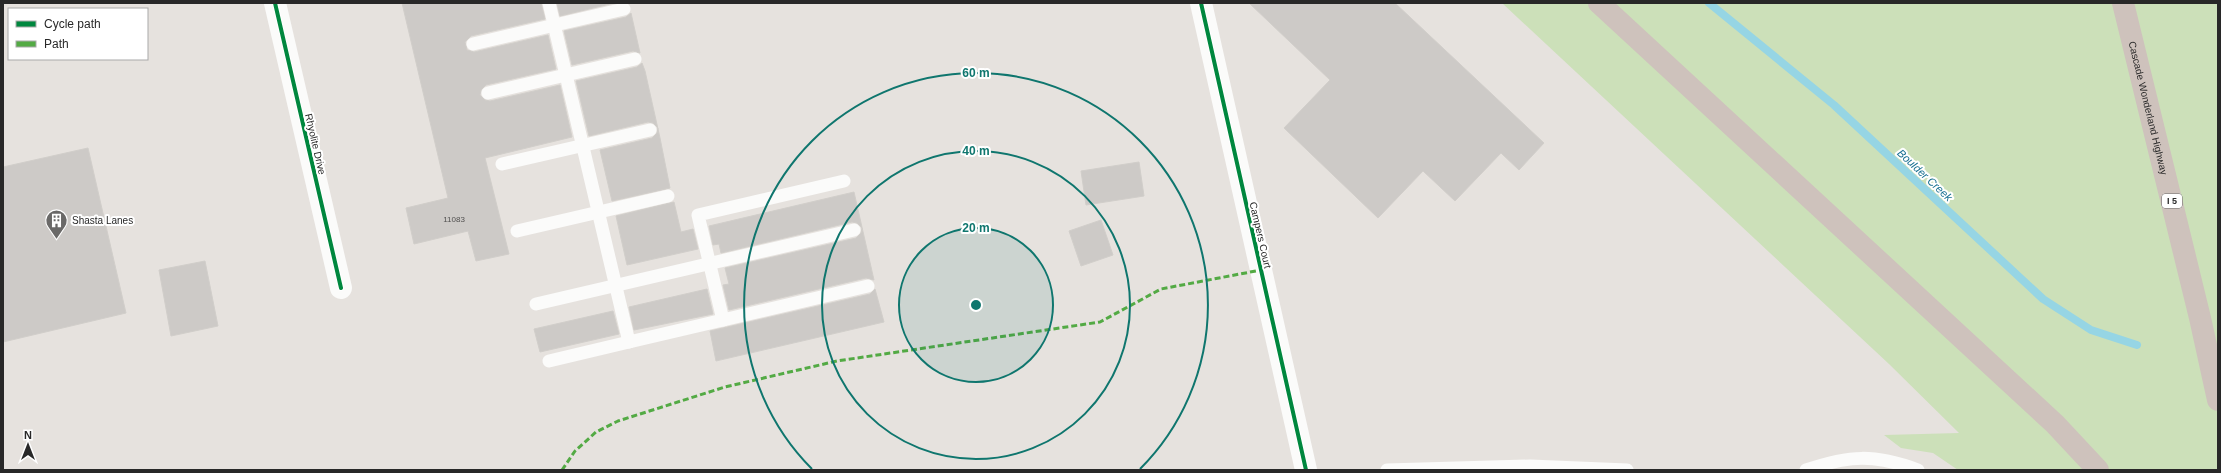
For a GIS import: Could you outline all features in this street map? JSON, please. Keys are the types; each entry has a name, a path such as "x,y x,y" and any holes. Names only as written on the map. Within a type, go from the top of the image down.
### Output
{"highway":[{"path":"1599,3 2049,419 2098,470"},
{"name":"Cascade Wonderland Highway","path":"2123,3 2200,318 2218,400"}],"street":[{"name":"Rhyolite Drive","path":"275,3 341,288"},
{"name":"Campers Court","path":"1201,3 1306,470"}],"lane":[{"path":"549,3 629,342"},
{"path":"473,44 624,9"},
{"path":"488,93 635,59"},
{"path":"502,164 650,130"},
{"path":"723,320 698,215 844,181"},
{"path":"516,232 668,196"},
{"path":"536,304 854,230"},
{"path":"549,361 868,286"},
{"path":"1806,470 1833,460 1862,458 1880,459 1918,470"},
{"path":"1387,470 1530,466 1627,470"}],"green space":[{"path":"1502,3 2218,3 2218,470 1958,470 1933,453 1901,448 1884,435 1959,433 1889,364"}],"building":[{"path":"402,3 541,3 545,19 471,36 465,42 467,50 474,52 548,35 556,69 486,85 481,90 480,95 485,100 490,101 560,85 572,137 485,158 509,254 476,261 468,231 414,244 406,208 448,198"},
{"path":"557,3 614,3 560,16"},
{"path":"1249,3 1395,3 1544,143 1519,170 1501,153 1455,201 1423,171 1378,218 1284,128 1330,80"},
{"path":"631,13 640,53 633,51 572,65 564,31 626,17"},
{"path":"642,63 658,128 653,123 648,122 589,136 576,81 637,67"},
{"path":"658,129 670,188 612,201 600,150 652,138 657,133"},
{"name":"Shasta Lanes","path":"88,148 126,313 3,342 3,167"},
{"path":"1139,162 1144,196 1086,205 1081,171"},
{"path":"854,192 874,280 866,278 729,310 723,285 729,284 725,268 856,238 861,233 862,228 857,223 852,222 721,253 719,244 713,245 709,226"},
{"path":"674,202 681,232 693,229 698,249 627,265 616,216"},
{"path":"1101,220 1113,255 1081,266 1069,231"},
{"path":"205,261 218,326 171,336 159,270"},
{"path":"707,289 713,314 634,330 629,307"},
{"path":"875,289 884,322 716,361 710,331 870,294"},
{"path":"613,311 619,334 540,352 534,329"}],"waterway":[{"name":"Boulder Creek","path":"1709,3 1834,105 2043,299 2091,330 2137,345"}],"marked path":[{"path":"562,470 575,451 596,432 618,421 725,387 837,361 1100,322 1161,289 1261,270"}],"cycle path":[{"path":"275,3 341,288"},
{"path":"1201,3 1306,470"}],"place":[{"name":"Shasta Lanes","path":"56,240"}]}
